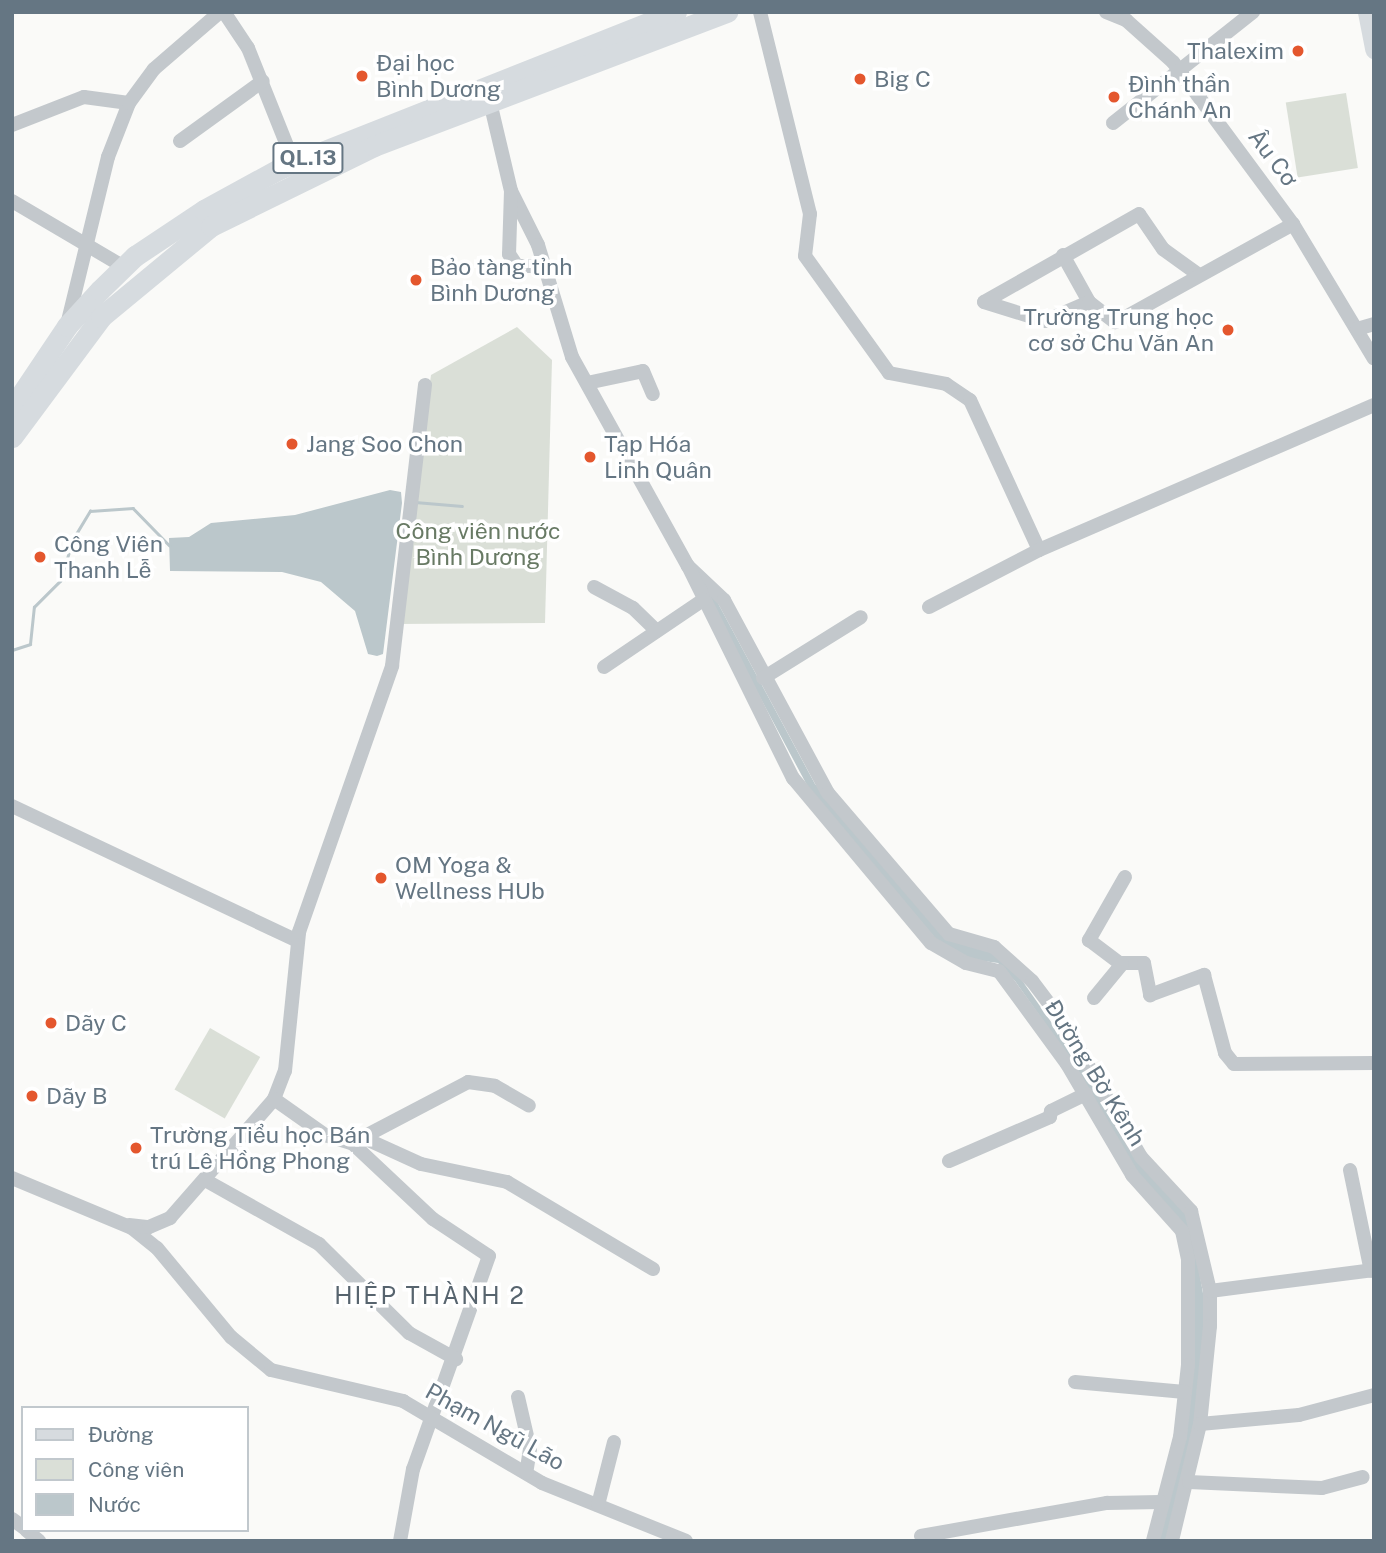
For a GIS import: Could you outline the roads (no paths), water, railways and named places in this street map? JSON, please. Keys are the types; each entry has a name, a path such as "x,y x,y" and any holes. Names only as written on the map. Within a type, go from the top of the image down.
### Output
{"highway":[{"name":"QL.13","path":"12,408 67,326 204,211 294,163 676,12"},
{"name":"QL.13","path":"12,437 71,350 130,274 282,187 489,102 727,12"}],"main road":[{"path":"1367,12 1373,41"}],"street":[{"path":"67,326 86,242 129,103 154,69 222,12 263,81 294,163"},
{"path":"760,12 810,214 805,256 889,373 946,384 970,400 1039,550"},
{"name":"Âu Cơ","path":"1107,12 1126,20 1180,71 1293,224 1374,359"},
{"path":"1113,123 1253,12"},
{"path":"180,141 263,81"},
{"path":"12,125 83,97 129,103"},
{"path":"489,102 511,191 587,383 688,566 724,600 763,678 828,793 948,934 1008,956 1063,1022 1141,1157 1191,1211 1209,1296 1200,1424 1189,1482 1172,1541"},
{"path":"511,191 509,254 517,266 542,266"},
{"path":"13,204 86,242 130,274"},
{"path":"1089,302 1045,321 984,302 1139,214 1163,249 1199,275"},
{"path":"1063,255 1089,302 1108,320 1120,320 1293,224"},
{"path":"1357,329 1374,324"},
{"path":"587,383 639,371 653,394"},
{"path":"124,1224 149,1227 170,1217 274,1099 285,1071 298,941 392,666 425,385"},
{"path":"929,607 1039,550 1374,405"},
{"name":"Đường Bờ Kênh","path":"688,566 793,778 830,827 931,943 999,971 1086,1094 1132,1175 1182,1231 1188,1297 1181,1437 1160,1502 1153,1541"},
{"path":"594,587 633,608 657,631"},
{"path":"604,667 703,600"},
{"path":"763,678 861,617"},
{"path":"12,806 298,941"},
{"path":"1122,964 1088,936 1125,877"},
{"path":"1094,998 1122,964 1139,962 1149,969 1150,995 1204,975 1225,1053 1234,1064 1374,1063"},
{"path":"359,1141 468,1082 495,1086 528,1107"},
{"path":"949,1161 1042,1122 1086,1094"},
{"path":"274,1099 325,1135 359,1141 421,1164 507,1182 653,1269"},
{"path":"359,1141 433,1219 489,1256 456,1359 413,1469 400,1541"},
{"path":"1188,1297 1372,1270 1350,1170"},
{"name":"Phạm Ngũ Lão","path":"12,1178 124,1224 157,1248 231,1337 271,1370 392,1398 433,1416 526,1473 598,1505 656,1535 686,1541"},
{"path":"205,1180 319,1244 409,1333 456,1359"},
{"path":"1074,1382 1185,1392"},
{"path":"1200,1424 1298,1415 1374,1395"},
{"path":"518,1398 530,1449 526,1473"},
{"path":"598,1505 614,1442"},
{"path":"1189,1482 1322,1488 1363,1477"},
{"path":"921,1536 967,1536 1087,1506 1160,1502"}],"water":[{"path":"390,490 401,492 402,503 383,654 368,654 355,611 321,582 282,572 170,571 169,538 189,537 211,523 295,515"},
{"path":"713,594 815,784 947,938 998,955 1014,969 1190,1220 1206,1310 1197,1419 1168,1541 1158,1541 1179,1459 1187,1238 1128,1160 1078,1070 1015,981 998,963 969,959 941,945 809,789 707,598"}],"waterway":[{"path":"415,502 462,506"},
{"path":"12,650 30,644 34,607 60,581 73,539 90,511 133,508 169,545"}],"place":[{"name":"Thalexim","path":"1298,51"},
{"name":"Đại học Bình Dương","path":"362,76"},
{"name":"Big C","path":"860,79"},
{"name":"Đình thần Chánh An","path":"1114,97"},
{"name":"Bảo tàng tỉnh Bình Dương","path":"416,280"},
{"name":"Trường Trung học cơ sở Chu Văn An","path":"1228,330"},
{"name":"Jang Soo Chon","path":"292,444"},
{"name":"Tạp Hóa Linh Quân","path":"590,457"},
{"name":"Công Viên Thanh Lễ","path":"40,557"},
{"name":"OM Yoga & Wellness HUb","path":"381,878"},
{"name":"Dãy C","path":"51,1023"},
{"name":"Dãy B","path":"32,1096"},
{"name":"Trường Tiểu học Bán trú Lê Hồng Phong","path":"136,1148"}],"district":[{"name":"HIỆP THÀNH 2","path":"430,1296"}],"park label":[{"name":"Công viên nước Bình Dương","path":"478,544"}]}
